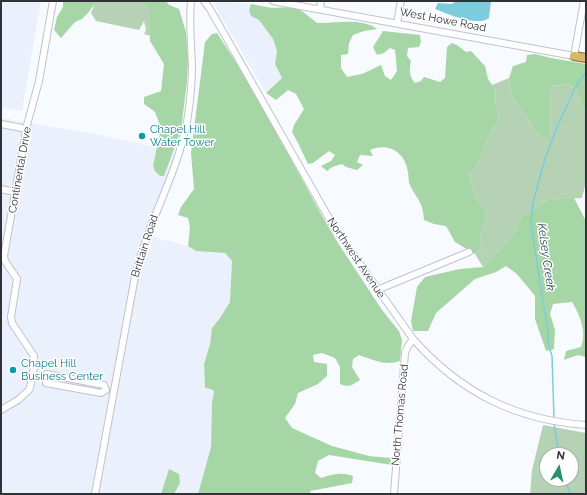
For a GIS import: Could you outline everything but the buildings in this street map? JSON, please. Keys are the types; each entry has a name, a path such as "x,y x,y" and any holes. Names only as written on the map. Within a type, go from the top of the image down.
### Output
{"main road":[{"name":"West Howe Road","path":"574,56 586,58"}],"street":[{"name":"Continental Drive","path":"1,410 18,400 30,388 35,363 34,356 13,327 10,317 17,279 5,261 4,256 27,129 39,81 53,1"},
{"name":"Brittain Road","path":"95,494 113,391 138,264 145,240 175,163 186,122 192,76 190,17 191,1"},
{"name":"Northwest Avenue","path":"204,1 210,9 334,227 413,339 441,368 479,395 510,409 552,421 586,425"},
{"name":"West Howe Road","path":"273,1 574,56"},
{"path":"320,9 321,1"},
{"path":"397,23 401,1"},
{"path":"574,56 584,1"},
{"path":"1,124 27,129"},
{"path":"1,189 16,192"},
{"path":"377,290 469,252"},
{"name":"North Thomas Road","path":"394,494 405,353 413,339"},
{"path":"48,374 104,385 106,390"},
{"path":"46,383 101,393 106,390 113,391"}],"shaded area":[{"path":"1,1 41,1 22,111 1,108"},
{"path":"218,1 251,4 249,10 259,20 273,39 277,51 275,64 282,78 266,93 214,5"},
{"path":"1,118 105,136 155,147 178,155 147,235 188,246 196,251 225,253 232,260 230,302 212,328 210,344 204,364 205,388 214,391 212,403 211,447 198,494 174,494 180,483 169,469 161,494 1,494"}],"green space":[{"path":"63,1 97,1 88,13 82,19 75,22 61,38 54,30 57,17 63,7"},
{"path":"96,1 141,1 150,11 151,36 144,34 146,30 144,21 139,30 96,21 91,13"},
{"path":"141,1 166,1 169,5 179,9 186,32 188,58 187,81 181,130 164,176 160,176 155,171 153,166 161,128 155,112 144,104 144,97 161,91 164,64 150,41 150,11"},
{"path":"251,4 272,8 292,7 302,11 317,23 356,22 370,25 377,29 364,31 353,35 349,43 348,54 341,55 341,68 347,77 362,74 381,65 385,76 391,80 397,71 395,50 390,48 384,53 377,55 373,47 383,31 420,35 421,42 419,47 408,48 407,56 411,61 410,73 415,83 421,81 424,77 440,82 445,78 447,47 452,43 466,52 471,51 485,66 488,79 495,89 496,105 499,113 496,124 490,133 476,168 469,173 475,197 485,209 485,220 480,238 482,249 475,254 455,242 446,226 434,224 424,220 421,205 409,184 407,166 400,155 390,148 384,147 370,150 373,156 360,155 357,162 363,165 357,170 346,167 342,164 332,167 327,171 321,166 331,161 335,155 329,151 313,163 308,164 292,132 294,125 304,109 296,94 288,90 276,100 266,93 282,78 275,64 277,51 273,39 259,20 251,16 249,10"},
{"path":"217,33 248,81 338,243 382,310 399,331 402,340 400,361 384,363 359,355 353,359 352,367 360,380 353,385 348,386 340,384 340,367 335,358 322,353 313,355 314,362 327,364 327,376 318,384 298,393 295,404 285,418 292,428 332,446 369,456 390,458 392,465 329,455 318,461 315,473 321,478 337,474 353,476 352,483 310,491 311,494 198,494 211,447 212,403 214,391 205,388 204,364 210,344 212,328 230,302 232,261 225,253 196,251 188,246 190,228 188,218 178,215 181,207 194,189 191,153 205,42 212,34"},
{"path":"535,54 586,64 586,111 582,106 575,88 567,84 551,86 550,137 540,137 512,97 509,78 513,66 526,62 527,55"},
{"path":"509,78 512,97 540,137 550,137 551,86 567,84 575,88 582,106 586,111 586,182 582,198 548,200 522,216 514,233 483,267 475,254 482,249 480,238 485,220 485,209 475,197 469,173 476,168 499,114 496,105 495,89 492,85"},
{"path":"574,198 586,221 586,357 578,355 564,360 566,351 581,347 583,341 582,324 578,312 572,302 553,304 550,314 555,330 554,349 546,351 535,319 535,296 517,274 506,266 496,272 475,279 436,313 428,331 413,331 411,321 417,287 425,277 460,269 483,267 514,233 522,216 548,200"},
{"path":"543,425 586,433 586,494 530,494 532,470"},
{"path":"169,469 179,474 180,483 174,494 161,494"}],"water":[{"path":"458,1 491,1 489,18 477,21 462,19 435,9 438,3 451,4"}],"waterway":[{"name":"Kelsey Creek","path":"554,419 552,356 548,343 548,333 531,224 533,203 544,162 557,127 575,88 586,72"},
{"name":"Kelsey Creek","path":"554,423 558,447"},
{"name":"Kelsey Creek","path":"568,487 570,494"}],"place":[{"name":"Chapel Hill Water Tower","path":"142,136"},
{"name":"Chapel Hill Business Center","path":"13,370"}]}
